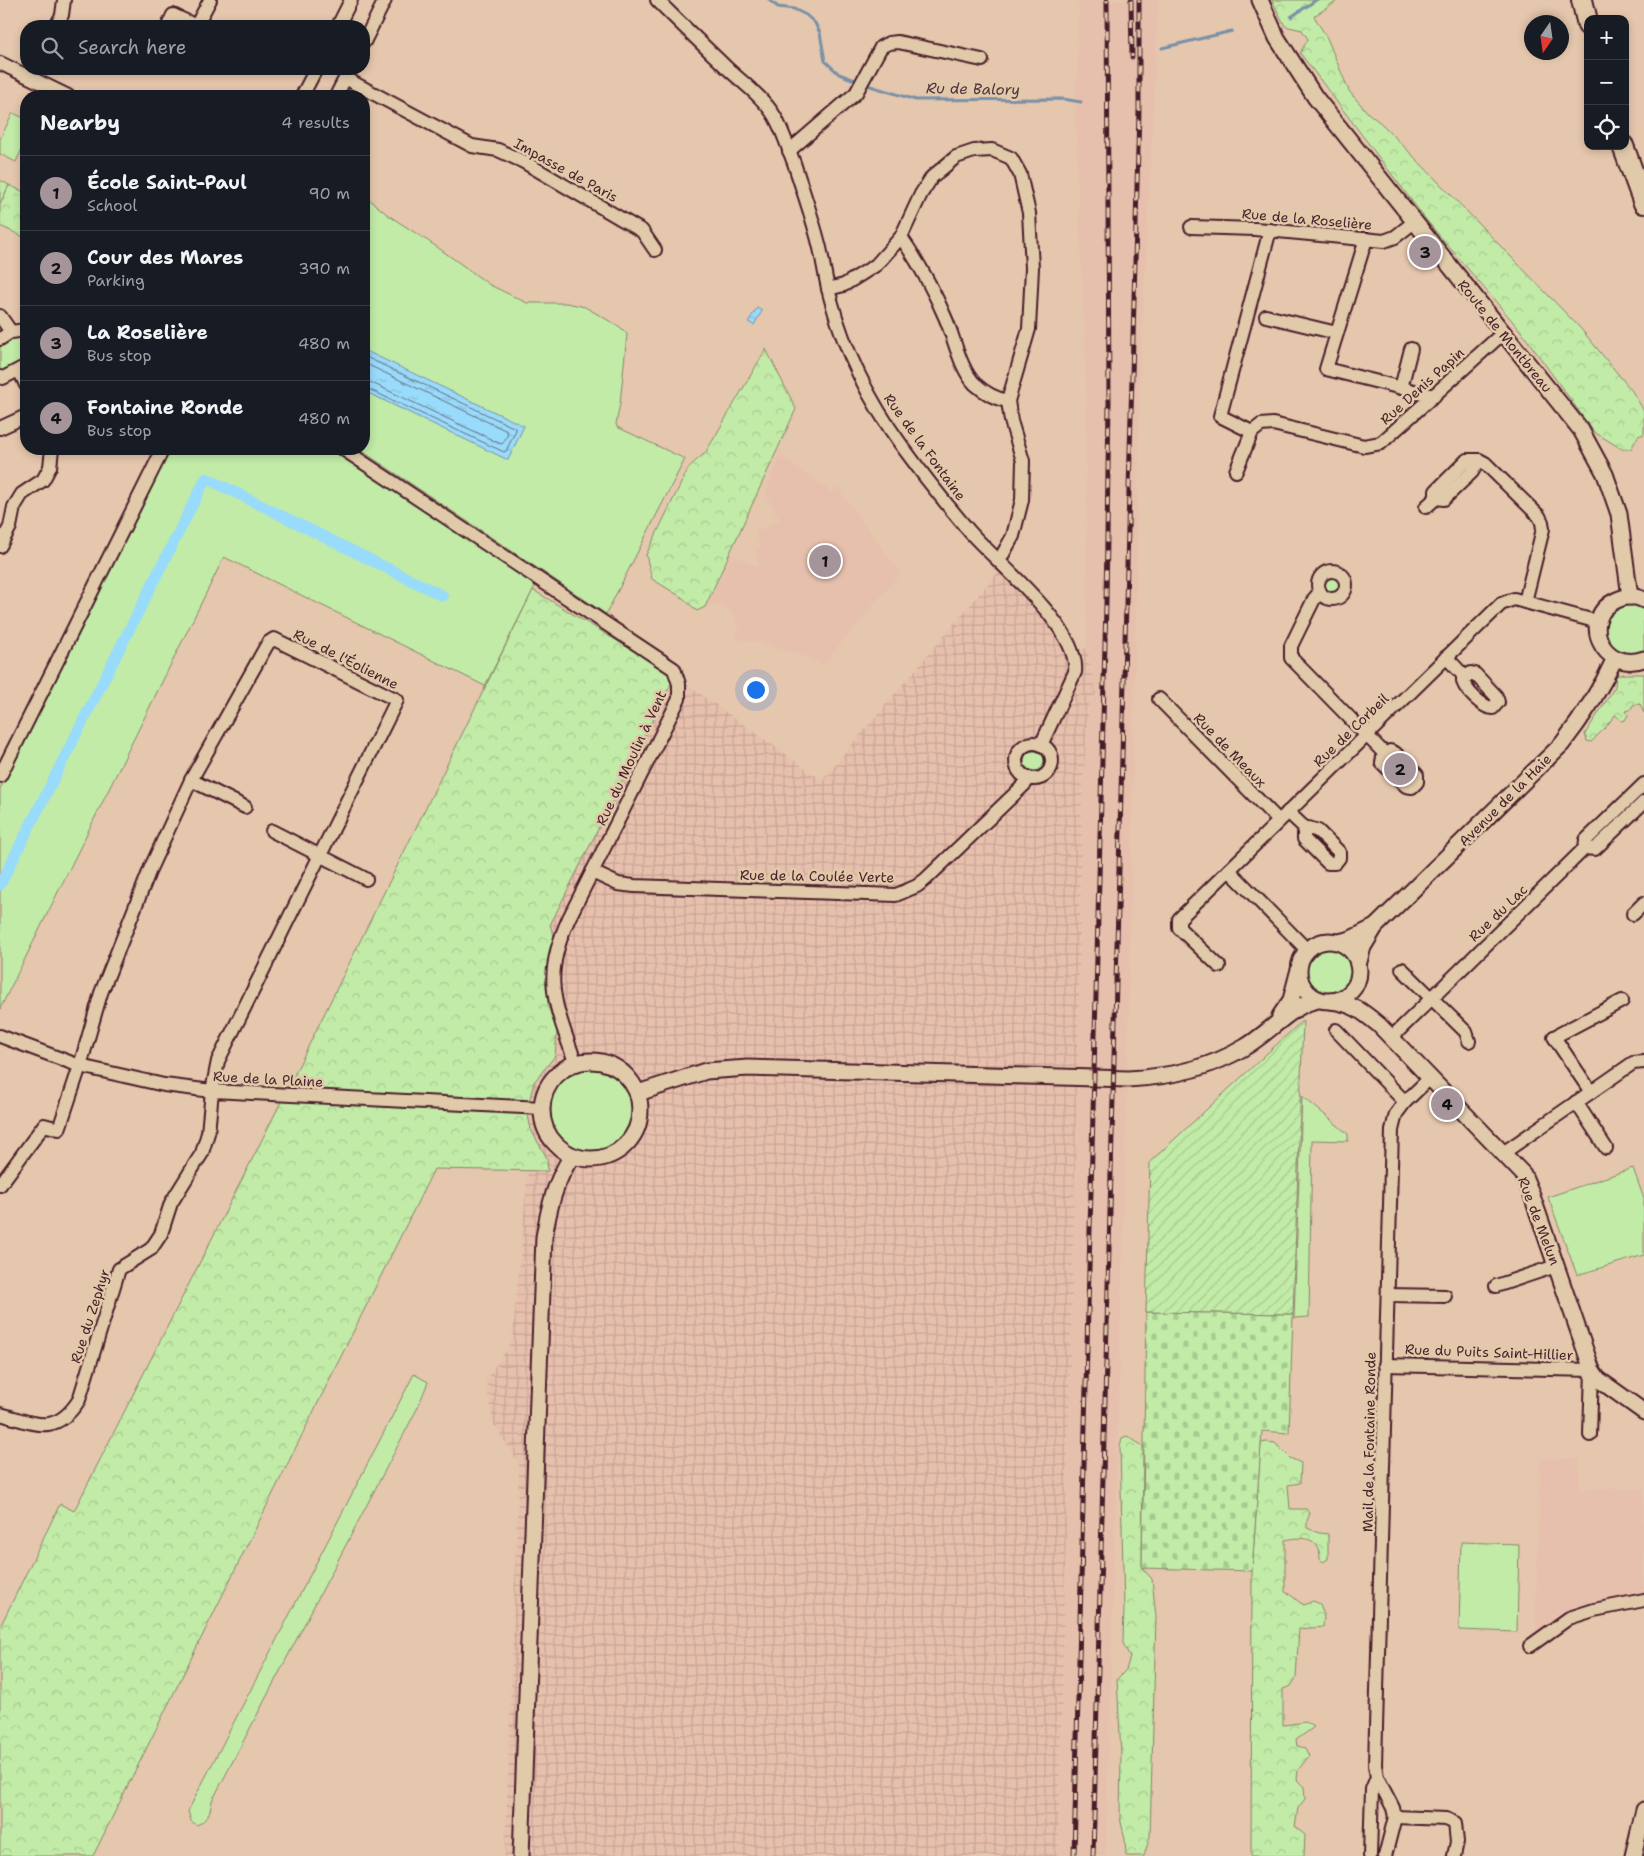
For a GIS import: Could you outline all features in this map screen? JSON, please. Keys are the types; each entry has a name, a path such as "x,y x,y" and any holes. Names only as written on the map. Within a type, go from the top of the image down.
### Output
{"main road":[{"path":"1582,0 1586,15"},
{"path":"1625,150 1644,203"}],"street":[{"path":"59,20 62,15 64,0"},
{"path":"199,20 210,0"},
{"path":"341,20 351,0"},
{"path":"370,30 385,0"},
{"name":"Rue de la Fontaine","path":"657,0 775,117 805,196 820,249 828,290 844,343 879,412 948,506 972,534 1029,591 1052,618 1072,650 1075,672 1041,745"},
{"name":"Route de Montbreau","path":"1260,0 1277,38 1315,97 1581,430 1605,474 1619,514 1637,599"},
{"path":"171,20 173,16 182,20"},
{"path":"789,150 856,93 881,47 889,43 898,42 982,60"},
{"path":"0,63 20,69"},
{"path":"36,75 59,90"},
{"path":"305,90 313,75"},
{"path":"339,90 347,75"},
{"name":"Impasse de Paris","path":"349,75 354,83 367,90"},
{"name":"Impasse de Paris","path":"370,92 472,146 498,150 524,162 642,231 655,250"},
{"path":"828,290 844,286 876,265 901,237 921,194 932,177 956,157 974,151 992,150 1010,158 1020,174 1029,213 1032,268 1029,329 1008,401 1011,421 1022,461 1022,500 1013,536 998,561"},
{"name":"Rue de la Roselière","path":"1191,227 1270,230 1384,241 1395,237 1414,222"},
{"path":"1236,471 1252,432 1220,416 1270,230"},
{"path":"901,237 924,270 965,368 975,383 994,398 1008,401"},
{"path":"1366,239 1326,369 1434,396"},
{"path":"0,316 11,332"},
{"path":"1266,316 1337,333"},
{"path":"0,339 11,332 20,331"},
{"name":"Rue Denis Papin","path":"1252,432 1261,425 1273,424 1364,446 1382,443 1503,333"},
{"path":"1401,388 1411,349"},
{"path":"0,377 3,378 20,370"},
{"path":"0,428 20,419"},
{"path":"0,546 10,527 14,507 22,494 43,480 50,467 51,455"},
{"path":"0,776 160,455"},
{"name":"Rue du Moulin à Vent","path":"352,455 674,669 679,684 679,699 561,936 554,960 552,981 555,1003 576,1062"},
{"path":"1426,507 1436,498 1436,491 1467,460 1479,460 1485,463 1539,516 1542,522 1543,529 1525,602"},
{"path":"1320,592 1314,598 1291,646 1291,658 1385,754"},
{"path":"1637,599 1620,598 1610,603 1598,621 1597,630 1602,647 1615,658 1630,662 1644,658"},
{"name":"Rue de Corbeil","path":"1219,966 1179,928 1179,919 1501,604 1514,599 1598,621"},
{"name":"Rue de l'Éolienne","path":"80,1066 101,993 151,867 191,780 268,643 274,639 397,700 218,1061 212,1091"},
{"path":"1446,657 1465,677"},
{"name":"Avenue de la Haie","path":"1359,969 1363,947 1375,927 1562,744 1585,713 1605,680 1615,658"},
{"name":"Rue de Meaux","path":"1159,699 1279,822"},
{"path":"1029,778 1018,767 1017,756 1019,751 1029,744 1041,745"},
{"name":"Rue de la Coulée Verte","path":"592,872 618,884 634,886 896,895 926,880 1029,778 1044,775 1050,767 1051,757 1046,748 1041,745"},
{"path":"191,780 245,807"},
{"name":"Rue du Lac","path":"1391,1038 1585,848 1586,840 1639,806 1644,784"},
{"path":"1288,812 1306,830"},
{"path":"272,831 366,879"},
{"path":"1229,870 1306,950"},
{"path":"1633,914 1644,903"},
{"name":"Avenue de la Haie","path":"1338,942 1351,939 1375,927"},
{"path":"638,1094 706,1071 748,1068 1128,1079 1153,1078 1198,1069 1246,1047 1303,1004 1347,995 1357,982 1359,969 1352,951 1338,942 1330,941 1321,942 1306,950 1299,966 1291,1000 1283,1012 1246,1047"},
{"path":"1299,966 1298,974 1305,990 1325,1000"},
{"name":"Rue de Melun","path":"1359,969 1360,996 1379,1025"},
{"path":"1402,969 1466,1032 1468,1041"},
{"name":"Rue de Melun","path":"1325,1000 1347,1003 1359,1009 1379,1025 1523,1174 1592,1370 1598,1379 1644,1412"},
{"path":"1592,1092 1554,1037 1622,1001"},
{"path":"1336,1030 1405,1102"},
{"name":"Rue de la Plaine","path":"0,1036 80,1066 164,1085 212,1091 542,1108"},
{"path":"576,1062 604,1063 619,1069 630,1080 638,1094 640,1110 638,1126 631,1140 619,1151 604,1158 588,1160 572,1156 559,1148 549,1137 543,1124 542,1108 544,1094 550,1081 561,1071 576,1062"},
{"path":"1503,1153 1633,1063 1644,1062"},
{"path":"0,1185 44,1125 59,1129 80,1066"},
{"name":"Mail de la Fontaine Ronde","path":"1396,1816 1394,1808 1377,1777 1375,1765 1392,1130 1396,1114 1405,1102 1430,1078"},
{"name":"Rue du Zephyr","path":"0,1414 44,1426 63,1418 72,1411 79,1400 119,1269 151,1249 161,1234 171,1202 202,1153 208,1133 212,1091"},
{"path":"1576,1102 1606,1148"},
{"path":"521,1856 540,1303 544,1237 550,1205 560,1176 572,1156"},
{"path":"1496,1286 1556,1266"},
{"path":"1388,1295 1445,1296"},
{"name":"Rue du Puits Saint-Hillier","path":"1385,1365 1592,1370"},
{"path":"1590,1435 1592,1370"},
{"path":"1530,1646 1569,1618 1594,1610 1644,1600"},
{"path":"1370,1856 1372,1789 1377,1777"},
{"path":"1633,1856 1644,1810"},
{"path":"1385,1856 1396,1816 1446,1819 1455,1822 1457,1842 1454,1856"}],"shaded area":[{"path":"1079,0 1159,0 1140,378 1128,1059 1106,1856 1058,1856 1078,1052 1082,798 1089,702 1096,694 1087,647 1086,381 1075,118"},
{"path":"780,455 831,492 837,487 901,573 823,665 803,656 762,643 737,639 738,628 735,617 729,610 721,606 708,604 732,555 759,567 754,549 761,547 755,533 779,519 765,493"},
{"path":"999,571 1038,611 1068,657 1087,647 1096,694 1089,702 1082,798 1078,1052 1058,1856 505,1856 519,1463 493,1423 486,1380 508,1348 513,1334 528,1171 548,1171 547,1158 531,1130 527,1110 534,1082 555,1056 557,1032 548,1006 547,976 549,951 554,936 550,925 675,676 822,780"},
{"path":"1540,1458 1579,1458 1580,1488 1644,1489 1644,1594 1578,1608 1535,1635"}],"green space":[{"path":"1272,0 1339,0 1314,16 1327,38 1349,91 1368,113 1383,125 1581,329 1632,391 1644,411 1644,434 1638,436 1631,449 1622,449 1594,432 1520,330 1427,221 1300,53 1308,39 1302,30 1285,26"},
{"path":"13,113 20,116 20,153 16,162 0,154 0,139"},
{"path":"0,180 9,185 0,204"},
{"path":"9,185 20,190 20,235 0,226 0,205"},
{"path":"370,200 388,215 490,285 527,303 567,303 585,307 620,327 627,334 617,427 685,459 606,614 368,455 370,455"},
{"path":"20,337 20,364 0,372 0,345 10,339"},
{"path":"766,349 796,409 705,607 697,611 683,598 652,579 646,555 689,467 706,452"},
{"path":"166,455 343,455 536,584 485,686 224,557 0,1009 0,789"},
{"path":"1333,576 1339,579 1342,585 1339,591 1333,594 1327,591 1324,585 1327,579"},
{"path":"533,590 675,676 550,925 554,936 549,951 547,976 548,1006 557,1032 555,1056 534,1082 527,1110 531,1130 547,1158 548,1171 434,1169 93,1856 0,1856 0,1627 60,1504 74,1511 275,1114"},
{"path":"1634,605 1644,610 1644,650 1633,654 1615,649 1605,635 1605,627 1608,619 1614,612 1623,607"},
{"path":"1644,674 1644,713 1640,704 1633,705 1630,710 1626,711 1628,715 1625,720 1622,721 1615,715 1591,742 1587,741 1585,734 1615,687 1616,676"},
{"path":"1034,751 1041,754 1044,761 1041,768 1034,771 1027,768 1024,761 1027,754"},
{"path":"1323,948 1333,948 1346,955 1353,968 1353,978 1346,991 1333,998 1323,998 1314,994 1307,987 1303,978 1303,968 1307,959 1314,952"},
{"path":"1303,1020 1293,1314 1146,1312 1150,1162"},
{"path":"591,1067 607,1070 621,1079 630,1093 633,1109 630,1125 621,1139 607,1148 591,1151 575,1148 561,1139 552,1125 549,1109 552,1093 561,1079 575,1070"},
{"path":"1302,1096 1348,1134 1348,1141 1312,1140 1309,1317 1294,1318"},
{"path":"1633,1168 1644,1199 1644,1255 1577,1275 1548,1197"},
{"path":"1146,1312 1293,1314 1289,1433 1262,1431 1252,1571 1142,1568"},
{"path":"414,1374 428,1382 417,1409 212,1801 208,1815 197,1825 191,1821 188,1811"},
{"path":"1127,1436 1143,1446 1142,1568 1152,1579 1156,1617 1150,1836 1144,1856 1126,1856 1125,1839 1120,1818 1121,1753 1117,1679 1126,1670 1130,1657 1123,1643 1124,1609 1120,1446 1122,1438"},
{"path":"1261,1443 1275,1443 1290,1458 1301,1463 1300,1483 1288,1485 1290,1509 1306,1509 1310,1513 1307,1528 1319,1533 1328,1534 1328,1559 1323,1562 1320,1559 1314,1542 1304,1538 1285,1540 1285,1592 1304,1605 1313,1601 1320,1604 1324,1615 1323,1627 1299,1629 1296,1678 1291,1686 1283,1689 1283,1725 1306,1722 1314,1727 1296,1740 1297,1746 1305,1748 1309,1756 1298,1770 1297,1780 1304,1787 1305,1799 1298,1808 1295,1827 1305,1835 1304,1856 1251,1856 1252,1571"},
{"path":"1461,1542 1519,1544 1517,1632 1459,1630"}],"water":[{"path":"757,308 762,311 754,325 748,322"},
{"path":"370,353 524,426 508,460 370,394"}],"waterway":[{"name":"Ru de Balory","path":"769,0 778,7 794,9 806,15 815,23 820,33 825,61 839,74 855,80"},
{"name":"Ru de Balory","path":"1291,17 1316,0"},
{"name":"Ru de Balory","path":"1162,48 1232,31"},
{"name":"Ru de Balory","path":"867,85 916,100 1063,99 1081,102"},
{"path":"0,885 206,478 443,596"}],"railway":[{"path":"1074,1856 1106,604 1109,402 1107,0"},
{"path":"1131,0 1132,57"},
{"path":"1093,1856 1139,110 1139,0"}],"place":[{"name":"La Roselière","path":"1425,252"},
{"name":"École Saint-Paul","path":"825,561"},
{"name":"Cour des Mares","path":"1400,769"},
{"name":"Fontaine Ronde","path":"1447,1104"}]}
